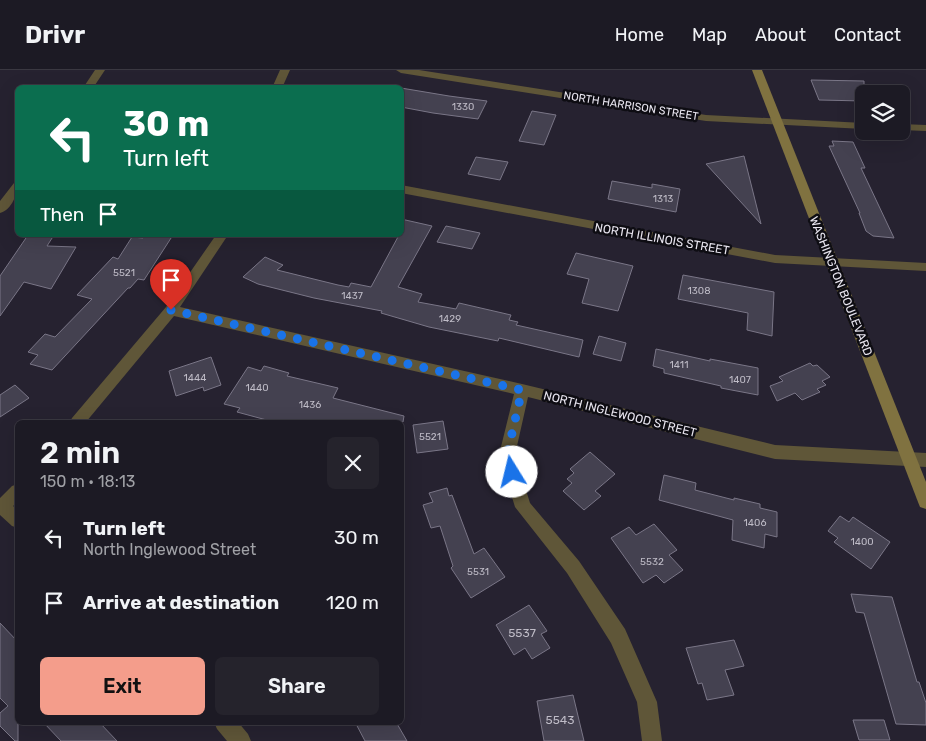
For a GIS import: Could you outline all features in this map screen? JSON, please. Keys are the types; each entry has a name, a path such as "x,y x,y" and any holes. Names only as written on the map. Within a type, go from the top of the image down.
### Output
{"main road":[{"name":"WASHINGTON BOULEVARD","path":"757,70 926,502"}],"street":[{"path":"90,85 100,70"},
{"path":"278,85 285,70"},
{"name":"NORTH HARRISON STREET","path":"401,70 706,118 855,126"},
{"path":"910,127 926,128"},
{"path":"0,209 15,189"},
{"name":"NORTH ILLINOIS STREET","path":"404,190 775,259 926,267"},
{"path":"80,420 171,310 221,237"},
{"name":"NORTH INGLEWOOD STREET","path":"171,310 522,390 775,452 926,460"},
{"path":"522,390 507,455 523,507 573,567 618,636 646,702 652,741"},
{"path":"15,494 1,506 15,518"},
{"path":"227,725 241,741"}],"building":[{"path":"811,80 864,81 864,85 855,85 855,101 819,100"},
{"path":"404,88 487,101 478,119 404,108"},
{"path":"532,111 556,115 544,145 519,141"},
{"path":"832,141 853,142 865,168 861,168 894,238 873,236 866,231 860,213 829,146 834,146"},
{"path":"744,156 761,224 706,164"},
{"path":"476,157 508,162 500,180 468,174"},
{"path":"612,181 652,188 652,184 680,189 676,212 608,199"},
{"path":"404,220 432,226 398,287 422,294 418,302 456,309 459,303 511,315 509,320 518,322 516,325 583,340 579,357 499,338 498,341 429,327 381,313 382,311 314,298 258,284 243,277 265,257 283,265 277,270 349,287 351,283 371,287 398,237 404,237"},
{"path":"446,226 480,233 472,249 437,242"},
{"path":"27,237 53,237 47,246 76,247 51,289 24,282 0,316 0,276"},
{"path":"132,237 172,237 144,280 138,279 128,288 52,370 30,364 38,355 28,352 45,334 55,337 92,299 77,295 113,257 118,259"},
{"path":"576,253 633,266 618,311 582,303 589,279 567,274"},
{"path":"683,275 774,292 772,336 747,330 748,313 678,299"},
{"path":"599,336 626,343 621,361 593,354"},
{"path":"656,349 710,361 710,359 758,368 758,395 721,388 721,386 664,373 664,369 653,366"},
{"path":"211,357 221,385 204,391 203,387 176,396 169,371"},
{"path":"810,363 813,366 817,365 830,377 822,381 826,385 817,389 820,392 802,400 795,393 777,401 770,386 783,381 779,377"},
{"path":"264,366 289,373 287,376 338,388 333,398 404,416 403,420 267,420 237,412 240,408 224,404 248,367 261,371"},
{"path":"15,385 29,398 0,417 0,395"},
{"path":"443,421 448,449 417,453 413,425"},
{"path":"590,452 615,474 595,491 601,496 584,510 563,491 572,483 567,479 574,473 570,469"},
{"path":"664,475 696,483 695,490 734,500 734,498 760,504 760,508 777,512 777,537 765,534 764,548 732,540 733,520 659,500"},
{"path":"447,488 449,496 452,495 474,554 484,548 505,577 471,598 451,568 453,566 440,526 431,528 423,505 433,502 429,493"},
{"path":"840,516 849,522 853,517 890,542 871,569 834,542 838,538 828,531"},
{"path":"654,524 677,550 669,555 683,570 664,583 656,575 643,583 611,538 629,527 636,535"},
{"path":"851,594 892,597 917,682 919,682 926,703 926,725 896,724 864,613 856,612"},
{"path":"529,605 547,631 541,634 550,648 532,659 525,648 514,655 496,625"},
{"path":"0,623 15,639 15,725 18,725 18,741 15,741 0,726 0,713 8,706 0,698"},
{"path":"734,640 744,666 725,670 734,695 707,700 702,683 698,684 686,648"},
{"path":"573,695 584,741 544,741 537,701"},
{"path":"853,720 884,720 890,740 859,740"},
{"path":"46,725 102,725 117,741 61,741"},
{"path":"357,725 398,725 407,741 365,741"}],"route":[{"path":"171,310 522,390 507,455 512,472"}]}
